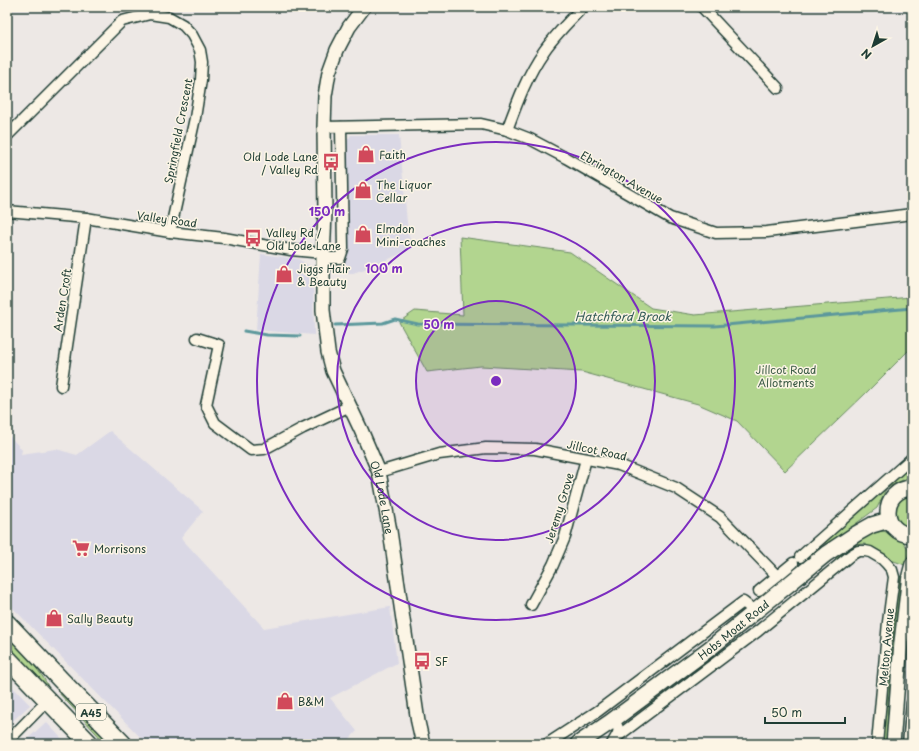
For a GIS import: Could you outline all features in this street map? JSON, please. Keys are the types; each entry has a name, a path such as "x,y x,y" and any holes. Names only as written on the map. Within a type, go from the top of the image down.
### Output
{"highway":[{"path":"7,623 24,641 28,651 53,689 102,744"},
{"name":"A45","path":"7,658 53,689 123,744"},
{"name":"A45","path":"53,689 90,744"}],"main road":[{"path":"912,488 900,491 892,498 888,511 889,520 893,526 904,534 912,535"},
{"name":"Hobs Moat Road","path":"578,744 614,720 709,649 832,550 872,525 889,520"}],"street":[{"name":"Old Lode Lane","path":"364,7 349,27 337,50 329,72 325,96 323,310 328,352 333,371 379,472 390,531 418,722 423,744"},
{"path":"507,130 523,88 536,63 557,34 583,7"},
{"path":"702,7 778,88"},
{"name":"Springfield Crescent","path":"7,136 122,21 150,14 169,17 182,25 192,35 200,50 202,62 201,80 195,118 170,232"},
{"name":"Ebrington Avenue","path":"324,127 481,124 507,130 530,139 566,158 670,218 716,233 767,232 912,214"},
{"path":"323,255 340,258 343,249 341,127"},
{"name":"Valley Road","path":"7,211 86,218 170,232 224,238 323,255"},
{"name":"Arden Croft","path":"61,386 86,218"},
{"path":"197,338 219,345 206,405 215,423 251,450 264,449 302,428 350,406"},
{"name":"Jillcot Road","path":"379,472 439,454 486,448 535,449 619,465 676,488 720,517 777,576"},
{"path":"759,590 796,560 912,458"},
{"name":"Jeremy Grove","path":"531,605 553,565 565,538 586,459"},
{"name":"Hobs Moat Road","path":"615,740 758,631 851,556 858,552 865,551 882,559 892,570"},
{"path":"892,570 910,570"},
{"name":"Melton Avenue","path":"878,744 888,622 894,577 892,570"},
{"name":"Melton Avenue","path":"893,744 901,642 910,570"},
{"name":"Hobs Moat Road","path":"547,744 598,711 743,602 756,612"},
{"path":"7,742 53,689"},
{"path":"893,744 909,743 912,703"},
{"path":"614,720 618,726 615,740"}],"shaded area":[{"path":"351,135 399,135 408,233 413,248 374,266 353,273 345,273 346,142"},
{"path":"261,254 298,259 313,268 314,335 256,330"},
{"path":"110,431 203,511 181,538 264,628 390,607 397,663 330,698 357,731 345,744 147,744 7,602 7,433 22,450 21,454 56,449 77,455"},
{"path":"7,681 30,705 7,726"},
{"path":"46,722 67,744 22,744"}],"green space":[{"name":"Jillcot Road Allotments","path":"460,237 570,252 651,308 695,315 912,297 912,347 785,471 737,421 698,404 582,372 481,366 427,372 399,322 415,311 463,315"},
{"path":"912,463 912,476 886,489 877,508 827,545 824,541 888,486"},
{"path":"912,492 912,529 903,527 892,514 892,504"},
{"path":"882,531 896,535 902,540 909,552 905,565 891,560 865,544 860,544 837,561 835,558 872,533"},
{"path":"901,576 904,578 888,701 887,744 880,744 884,689 898,578"},
{"path":"7,635 44,678 48,685 49,691 7,648"},
{"path":"57,687 117,744 106,744 58,692"}],"waterway":[{"name":"Hatchford Brook","path":"335,325 383,323 395,319 418,324 715,326 912,308"},
{"name":"Hatchford Brook","path":"244,331 267,335 300,336"}],"place":[{"name":"Faith","path":"366,154"},
{"name":"Old Lode Lane / Valley Rd","path":"331,162"},
{"name":"The Liquor Cellar","path":"363,190"},
{"name":"Elmdon Mini-coaches","path":"363,234"},
{"name":"Valley Rd / Old Lode Lane","path":"253,238"},
{"name":"Jiggs Hair & Beauty","path":"284,274"},
{"name":"Morrisons","path":"81,548"},
{"name":"Sally Beauty","path":"54,618"},
{"name":"SF","path":"422,661"},
{"name":"B&M","path":"285,701"}]}
